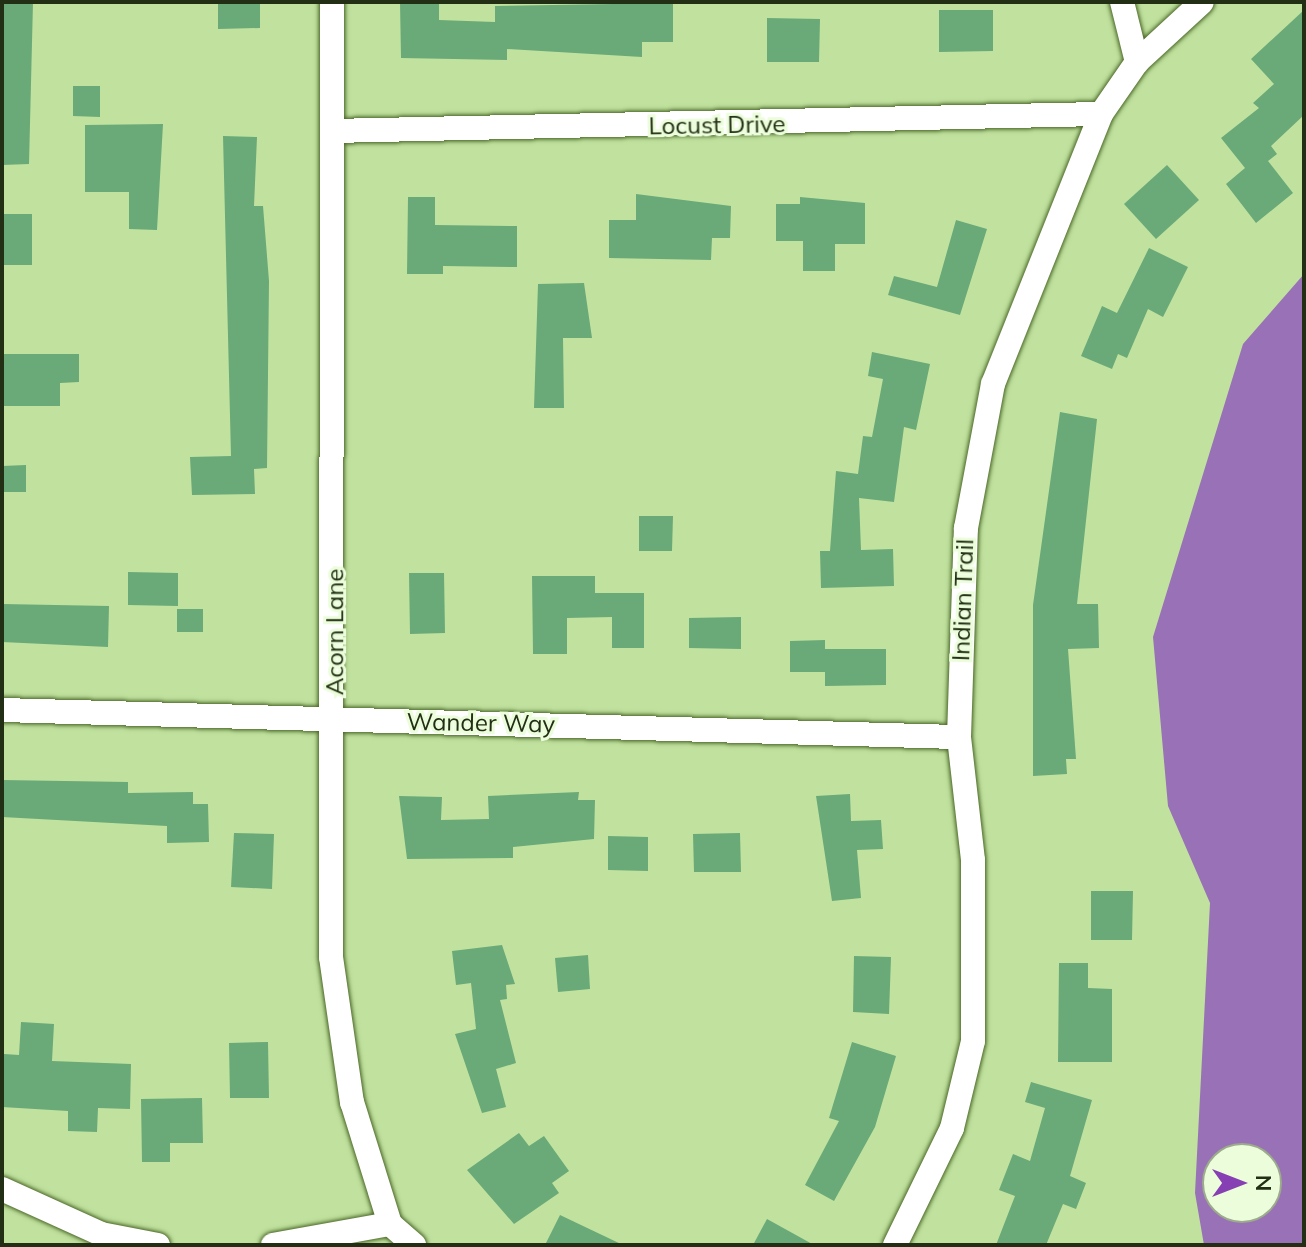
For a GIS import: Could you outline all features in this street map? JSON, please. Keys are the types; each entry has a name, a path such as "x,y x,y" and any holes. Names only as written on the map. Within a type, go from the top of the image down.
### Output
{"street":[{"name":"Acorn Lane","path":"332,2 335,719 331,957 352,1102 390,1224"},
{"path":"1122,2 1137,62"},
{"name":"Indian Trail","path":"895,1245 952,1128 973,1041 973,860 959,737 966,528 993,384 1101,114 1137,62 1202,2"},
{"name":"Locust Drive","path":"332,131 1101,114"},
{"name":"Wander Way","path":"2,710 959,737"},
{"path":"2,1189 101,1234 158,1245"},
{"path":"273,1245 390,1224 414,1245"}],"shaded area":[{"path":"1304,274 1304,1245 1204,1245 1195,1193 1210,903 1168,806 1153,637 1243,344"}],"building":[{"path":"2,2 33,2 29,164 2,165"},
{"path":"218,2 260,2 260,28 218,29"},
{"path":"400,2 439,2 439,20 495,22 495,6 673,3 673,42 642,42 642,57 507,49 507,60 401,58"},
{"path":"939,10 993,10 993,51 939,52"},
{"path":"1304,10 1304,115 1271,146 1277,154 1268,161 1293,193 1256,223 1226,184 1245,168 1221,138 1259,108 1253,103 1274,84 1251,59"},
{"path":"767,18 820,19 819,62 767,62"},
{"path":"73,86 100,86 100,117 73,116"},
{"path":"163,124 157,230 129,229 129,192 85,192 85,125"},
{"path":"223,136 257,137 254,206 263,206 269,281 267,468 254,469 255,494 192,495 190,457 231,456"},
{"path":"1167,165 1199,200 1156,239 1124,204"},
{"path":"636,194 731,206 730,238 712,238 711,260 609,258 609,220 636,220"},
{"path":"408,197 435,197 435,225 517,226 517,267 443,266 443,274 407,274"},
{"path":"800,197 865,203 865,244 835,244 835,271 803,271 803,241 776,241 776,204 800,204"},
{"path":"2,214 32,214 32,265 2,265"},
{"path":"956,220 987,229 960,315 888,295 894,276 937,287"},
{"path":"1149,248 1188,267 1163,317 1148,309 1127,358 1118,354 1112,369 1081,356 1102,306 1117,313"},
{"path":"584,283 592,338 563,338 564,408 534,408 538,284"},
{"path":"872,352 930,364 916,430 904,427 894,502 859,498 861,550 893,549 894,586 821,588 820,551 830,551 836,471 858,474 863,436 872,437 883,379 868,376"},
{"path":"2,354 79,354 79,382 60,383 60,406 2,406"},
{"path":"1060,412 1097,419 1077,604 1098,604 1099,648 1068,649 1076,759 1066,759 1067,774 1033,776 1033,605"},
{"path":"26,465 26,492 2,492 2,466"},
{"path":"639,516 673,516 672,551 639,551"},
{"path":"128,572 178,573 178,606 128,605"},
{"path":"409,573 444,573 445,633 410,634"},
{"path":"532,576 595,576 595,593 644,593 644,648 612,648 612,617 567,618 567,654 533,654"},
{"path":"2,604 109,606 108,647 2,642"},
{"path":"177,609 203,609 203,632 177,632"},
{"path":"741,617 741,649 689,648 689,618"},
{"path":"825,640 825,649 886,649 886,685 825,686 825,672 790,672 790,641"},
{"path":"2,780 128,782 128,793 193,792 193,804 208,804 209,842 167,843 167,826 2,817"},
{"path":"579,792 578,800 595,800 594,839 513,847 513,858 407,859 399,796 442,797 441,820 489,819 488,796"},
{"path":"850,794 851,821 881,820 883,849 857,850 861,898 832,901 816,796"},
{"path":"234,833 274,834 272,889 231,887"},
{"path":"740,833 741,872 694,872 693,834"},
{"path":"608,836 648,837 648,871 608,870"},
{"path":"1091,891 1133,891 1132,940 1091,940"},
{"path":"502,945 515,984 506,985 507,999 500,1000 516,1063 496,1069 506,1107 482,1113 455,1034 476,1029 471,983 456,985 452,951"},
{"path":"588,955 590,989 558,992 555,958"},
{"path":"854,956 891,957 889,1014 853,1012"},
{"path":"1059,963 1088,963 1088,988 1112,989 1112,1062 1058,1062"},
{"path":"21,1022 54,1024 52,1061 131,1064 130,1109 98,1108 97,1132 68,1131 68,1111 2,1107 4,1054 19,1055"},
{"path":"268,1042 269,1098 230,1098 229,1043"},
{"path":"852,1042 896,1056 875,1127 834,1201 805,1185 839,1121 829,1118"},
{"path":"1031,1082 1092,1100 1070,1176 1086,1183 1076,1209 1063,1204 1046,1245 996,1245 1015,1196 999,1190 1013,1154 1030,1161 1045,1108 1025,1102"},
{"path":"202,1098 203,1143 170,1143 170,1162 142,1162 141,1099"},
{"path":"519,1133 529,1146 544,1136 569,1171 552,1183 559,1193 514,1224 467,1170"},
{"path":"560,1215 623,1245 545,1245"},
{"path":"767,1219 814,1245 753,1245"}]}
